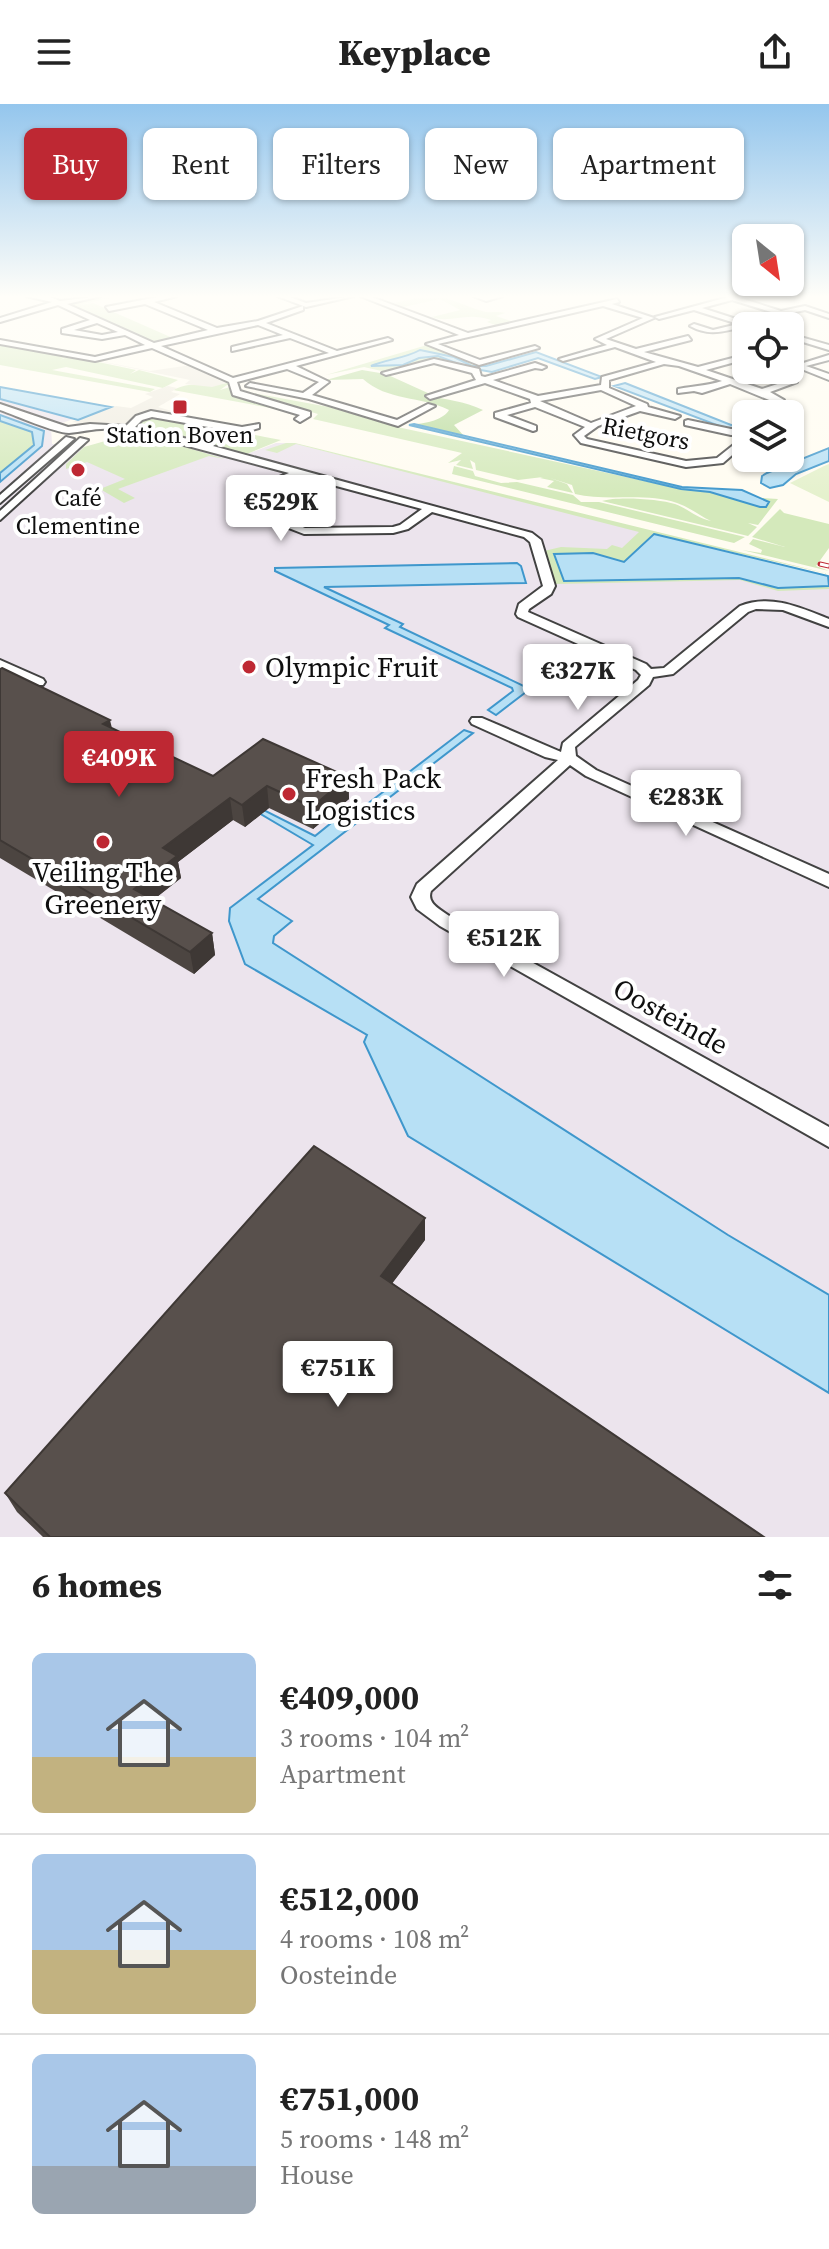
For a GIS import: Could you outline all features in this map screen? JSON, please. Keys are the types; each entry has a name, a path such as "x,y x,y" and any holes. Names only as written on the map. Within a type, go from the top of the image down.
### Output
{"street":[{"path":"192,363 233,381 300,363"},
{"path":"386,373 427,363"},
{"path":"448,363 478,367 490,363"},
{"path":"469,363 478,367"},
{"name":"Rietgors","path":"661,363 605,379 604,387 642,404 643,409 591,426 579,435 579,439 686,464 720,461 732,444"},
{"name":"Rietgors","path":"668,363 761,392"},
{"path":"697,370 723,363"},
{"path":"809,363 798,366 829,377"},
{"path":"250,386 304,396 398,423 430,401 535,365 542,367"},
{"path":"288,366 325,382 304,396"},
{"path":"478,367 477,377 506,385 591,426"},
{"path":"233,381 236,393 307,414 300,419"},
{"name":"Rietgors","path":"681,391 702,390 730,381"},
{"path":"761,392 787,384"},
{"path":"533,428 498,415 536,401 604,387"},
{"path":"761,392 777,400"},
{"path":"0,407 71,432 83,440"},
{"path":"643,409 675,416"},
{"path":"126,430 139,418 151,414 242,430 256,426"},
{"path":"688,423 732,432"},
{"path":"0,500 71,432 126,430 236,455 533,538 549,586 547,591 523,607 522,614 641,667 648,674"},
{"path":"0,517 83,440 101,431"},
{"path":"297,473 241,496 237,501 241,506 304,531 393,530 404,527 429,509"},
{"path":"648,674 668,671 744,609 758,603 770,603 829,623"},
{"path":"0,664 38,682"},
{"path":"569,758 568,746 644,682 648,674"},
{"path":"477,721 550,754 569,758 591,773 829,881"},
{"name":"Oosteinde","path":"569,758 433,877 423,888 420,897 423,905 459,929 829,1138"}],"shaded area":[{"path":"107,363 150,371 191,365 230,382 212,387 185,384 190,380"},
{"path":"168,386 177,388 171,392 180,394 158,407 175,412 171,414 138,417 120,427 72,422 116,406 131,408 153,397 145,394"},
{"path":"0,396 76,418 51,427 52,444 89,447 120,436 175,444 234,459 276,443 293,443 829,578 829,1537 0,1537"}],"green space":[{"path":"102,363 136,370 130,374 139,370 178,380 163,388 66,367 52,370 155,389 150,392 0,365"},
{"path":"367,363 384,363 371,366 423,363 386,372 364,367 326,375"},
{"path":"362,370 386,374 430,394 427,395 483,410 454,425 464,436 414,424 434,420 449,410 393,395 363,379 326,380"},
{"path":"230,382 230,386 220,390 230,387 234,394 298,413 173,390 188,385"},
{"path":"237,390 329,407 402,428 681,489 710,492 760,507 769,502 761,498 778,499 758,525 748,523 757,527 748,536 602,501 628,498 668,502 711,521 681,505 665,500 575,494 572,485 550,478 567,484 573,493 547,487 554,481 540,478 543,477 518,480 476,470 475,463 470,460 473,469 456,465 461,460 448,463 462,453 313,419 318,414"},
{"path":"161,416 281,440 247,454 140,428 138,424 147,417"},
{"path":"0,421 33,432 34,445 0,473"},
{"path":"123,436 175,444 225,459 209,456 118,489 135,498 124,503 100,489 125,479 87,462 66,469 66,464 84,447"},
{"path":"295,443 829,574 654,534 624,562 593,553 555,554 564,581 740,578 778,587 829,586 829,589 778,591 740,580 554,584 544,551 561,547 607,549 612,545 622,548 639,532 296,444 277,453 265,450"},
{"path":"829,464 829,502 790,483 824,466"},
{"path":"454,466 501,483 517,482 573,495 581,502 599,502 745,537 734,543 452,474"},
{"path":"780,509 784,513 829,524 829,548 816,566 829,571 742,550 761,553 762,550 749,544 753,539 785,547 752,537"}],"water":[{"path":"380,363 408,363 403,365 371,366"},
{"path":"456,363 486,366 522,363 492,372"},
{"path":"551,363 565,363 602,377 595,379"},
{"path":"625,383 732,425 732,429 727,429 614,386"},
{"path":"0,387 111,407 78,420 0,399"},
{"path":"0,415 44,431 42,446 0,482 0,473 34,445 32,432 0,421"},
{"path":"409,425 682,487 742,490 769,502 766,507 760,507 710,492 681,489"},
{"path":"829,448 829,461 804,471 804,458"},
{"path":"801,472 783,485 770,488 761,483 762,476 767,473"},
{"path":"654,534 828,576 829,586 778,588 739,578 564,581 554,554 593,553 624,562"},
{"path":"517,563 521,566 526,583 324,587 530,689 496,715 488,710 513,691 512,688 385,628 389,625 275,571 275,568"},
{"path":"464,730 473,733 258,899 292,921 274,936 273,943 728,1235 829,1295 829,1393 408,1136 364,1042 367,1035 245,964 229,921 230,908 313,845 198,777 315,836 356,803 360,808 366,805"}],"building":[{"name":"Veiling The Greenery","path":"2,668 110,720 103,724 213,776 263,739 348,777 312,807 267,786 242,805 230,798 163,848 177,856 134,889 212,933 190,952 0,840"},
{"path":"314,1146 425,1218 381,1276 764,1537 50,1537 5,1493"}],"railway":[{"path":"820,564 829,566"}],"place":[{"name":"Station Boven","path":"180,407"},
{"name":"Café Clementine","path":"78,470"},
{"name":"Olympic Fruit","path":"249,667"},
{"name":"Fresh Pack Logistics","path":"289,794"},
{"name":"Veiling The Greenery","path":"103,842"}]}
